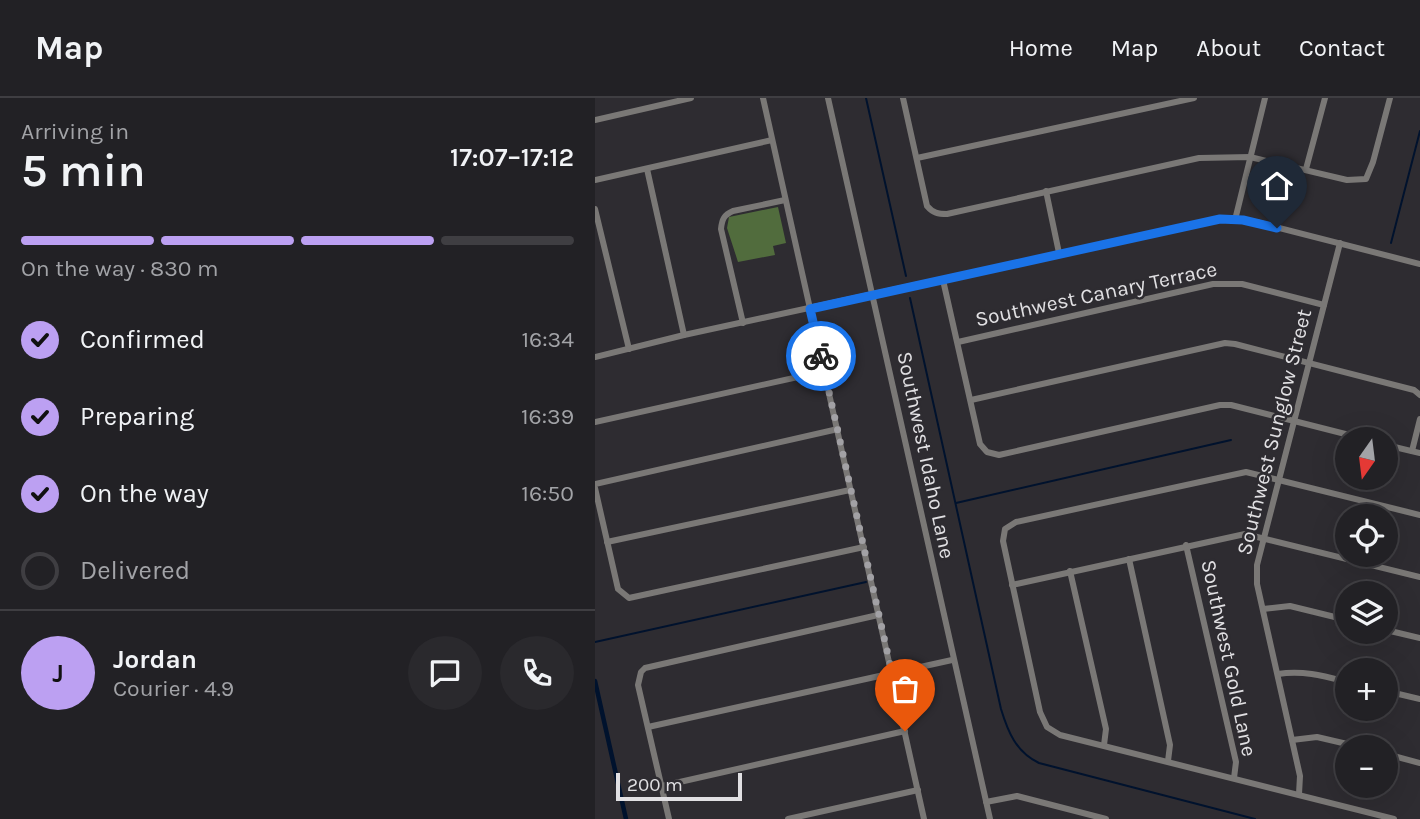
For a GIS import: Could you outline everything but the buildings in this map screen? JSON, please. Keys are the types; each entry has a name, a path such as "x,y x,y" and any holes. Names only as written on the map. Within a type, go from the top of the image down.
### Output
{"street":[{"path":"595,120 691,98"},
{"path":"763,98 924,819"},
{"name":"Southwest Idaho Lane","path":"828,98 990,819"},
{"path":"914,98 903,99 927,206 932,212 947,214 1199,158 1250,157 1347,180 1366,179 1389,98"},
{"path":"1148,98 1150,107"},
{"path":"917,158 1194,98"},
{"path":"1235,219 1265,98 1259,98"},
{"path":"1306,169 1325,98"},
{"path":"595,180 772,141"},
{"path":"647,169 684,335"},
{"path":"1046,191 1059,253"},
{"path":"743,323 721,229 722,222 725,215 733,211 785,200"},
{"path":"595,209 629,349"},
{"path":"595,357 684,335 1220,219 1256,222 1420,264"},
{"name":"Southwest Sunglow Street","path":"1299,794 1301,782 1263,609 1257,565 1340,243"},
{"path":"943,280 981,444 990,454 999,455 1220,405 1231,405 1335,431"},
{"name":"Southwest Canary Terrace","path":"958,342 1213,284 1242,284 1324,305"},
{"path":"971,400 1225,343 1413,390 1420,395"},
{"path":"595,422 825,371"},
{"path":"1412,451 1420,419"},
{"path":"838,429 595,486 607,542 618,589 624,596 634,598 864,547"},
{"path":"1398,447 1420,453"},
{"path":"1394,819 1060,735 1047,727 1040,712 1003,541 1006,529 1016,522 1235,473 1254,473 1420,515"},
{"path":"607,542 850,490"},
{"path":"1012,585 1245,534 1420,577"},
{"name":"Southwest Gold Lane","path":"1187,545 1236,762 1234,778"},
{"path":"1129,559 1170,745 1168,761"},
{"path":"1070,571 1105,729 1104,745"},
{"path":"1263,609 1290,606 1335,617"},
{"path":"669,819 638,685 641,672 653,664 878,615"},
{"path":"1398,633 1420,638"},
{"path":"648,727 953,660"},
{"path":"1278,674 1294,671 1335,679"},
{"path":"1398,694 1420,699"},
{"path":"661,786 905,731"},
{"path":"1293,740 1322,737 1335,740"},
{"path":"1398,757 1420,763"},
{"path":"788,819 918,790"},
{"path":"986,802 1017,796 1107,819"}],"green space":[{"path":"778,207 786,243 773,246 775,255 738,262 727,228 729,217"}],"waterway":[{"path":"866,98 906,276"},
{"path":"1391,243 1420,131"},
{"path":"910,298 1001,709 1014,740 1024,753 1039,763 1255,819"},
{"path":"956,503 1231,440"},
{"path":"595,642 866,582"},
{"path":"595,681 626,819"}],"way so far":[{"path":"821,356 905,731"}],"route":[{"path":"821,356 810,309 1220,219 1256,222 1277,228"}]}
